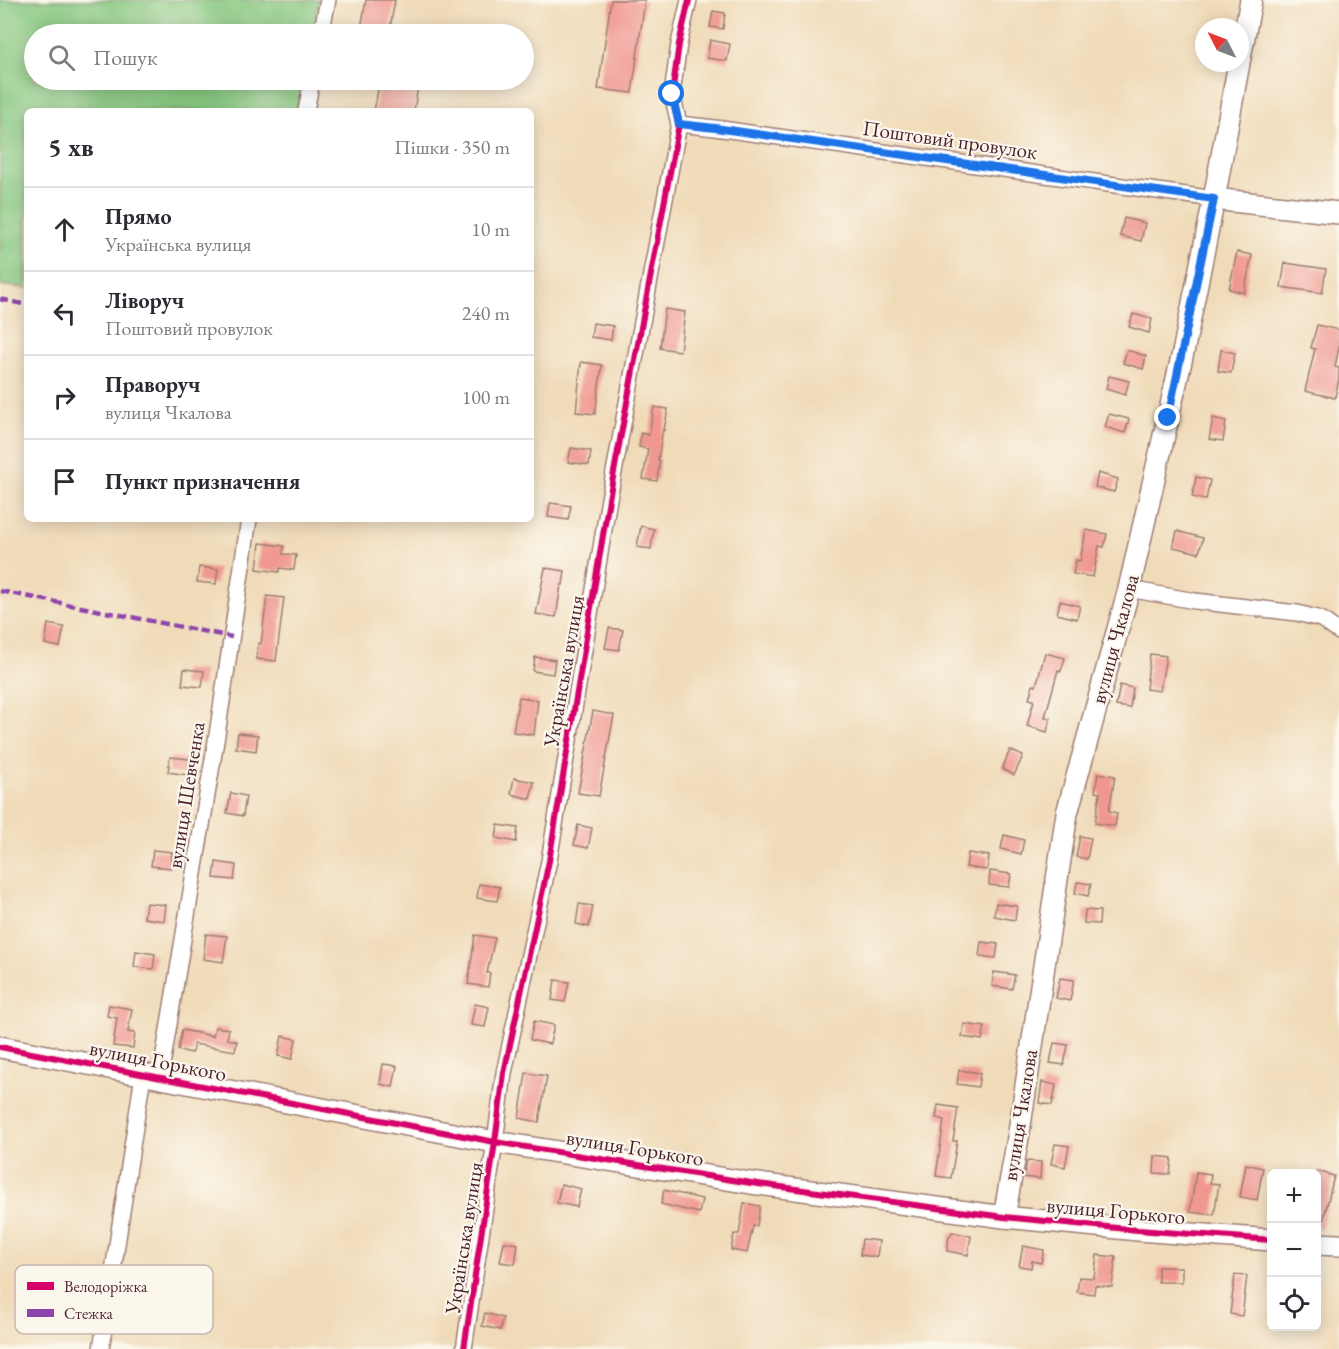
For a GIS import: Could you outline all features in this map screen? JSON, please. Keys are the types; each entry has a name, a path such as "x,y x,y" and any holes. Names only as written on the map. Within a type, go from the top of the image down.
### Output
{"street":[{"path":"323,24 328,0"},
{"name":"Українська вулиця","path":"464,1349 504,1073 549,861 609,499 679,124 672,94 679,44 689,0"},
{"path":"1248,18 1251,0"},
{"name":"вулиця Чкалова","path":"1004,1216 1019,1132 1066,813 1130,589 1184,348 1237,72"},
{"path":"307,108 310,90"},
{"name":"Поштовий провулок","path":"679,124 1214,199"},
{"path":"1214,199 1339,213"},
{"name":"вулиця Шевченка","path":"116,1265 217,735 249,522"},
{"path":"1130,589 1195,601 1297,614 1321,619 1339,632"},
{"name":"вулиця Горького","path":"0,1047 495,1142 751,1183 1004,1216 1138,1230 1267,1240"},
{"path":"1321,1244 1339,1245"},
{"name":"вулиця Шевченка","path":"101,1349 104,1334"}],"green space":[{"path":"0,0 319,0 314,24 24,24 24,90 301,90 298,108 24,108 24,288 0,285"}],"building":[{"path":"366,0 395,0 391,24 362,24"},
{"path":"611,0 645,0 632,93 598,89"},
{"path":"713,11 725,13 723,29 710,27"},
{"path":"710,40 730,44 727,61 707,58"},
{"path":"378,90 417,90 414,108 375,108"},
{"path":"1124,218 1145,223 1141,241 1120,236"},
{"path":"1237,252 1252,255 1244,293 1229,289"},
{"path":"1285,263 1326,269 1322,293 1281,287"},
{"path":"665,309 685,312 680,351 660,348"},
{"path":"1133,314 1152,319 1149,333 1129,327"},
{"path":"593,323 613,326 611,340 591,337"},
{"path":"1317,325 1339,330 1339,347 1335,367 1339,368 1339,379 1335,398 1305,391 1315,349 1311,348"},
{"path":"1127,350 1146,356 1143,369 1123,363"},
{"path":"1221,350 1235,353 1231,373 1218,371"},
{"path":"581,362 602,365 595,414 576,412"},
{"path":"1109,376 1129,381 1125,395 1106,389"},
{"path":"654,407 668,409 658,460 660,461 657,481 643,479 648,449 639,447 641,433 649,435"},
{"path":"1109,414 1129,419 1125,433 1105,427"},
{"path":"1213,418 1226,421 1223,441 1209,439"},
{"path":"571,448 591,451 589,465 568,462"},
{"path":"1098,473 1118,479 1114,492 1095,487"},
{"path":"1196,477 1210,480 1206,500 1192,497"},
{"path":"550,503 571,506 568,520 548,517"},
{"path":"641,526 654,529 651,549 637,547"},
{"path":"1086,530 1107,534 1104,547 1099,546 1093,577 1073,574 1076,560 1080,561"},
{"path":"1177,531 1203,538 1199,553 1173,547"},
{"path":"260,543 284,546 283,554 296,555 294,570 280,568 279,572 257,569"},
{"path":"199,567 218,569 216,584 197,582"},
{"path":"545,568 565,571 556,617 536,614"},
{"path":"267,596 284,598 276,661 256,659 258,643 261,644"},
{"path":"1060,601 1080,606 1077,619 1057,614"},
{"path":"48,624 64,627 60,647 45,644"},
{"path":"609,628 623,630 619,650 605,648"},
{"path":"1045,653 1065,658 1061,671 1058,670 1045,717 1050,718 1047,732 1027,726 1034,700 1029,699 1033,685 1036,686"},
{"path":"1150,654 1166,656 1160,691 1146,689"},
{"path":"535,657 555,660 553,674 533,671"},
{"path":"184,669 204,671 202,687 182,685"},
{"path":"1120,685 1133,688 1130,708 1116,706"},
{"path":"519,697 538,700 534,735 513,732"},
{"path":"593,711 614,715 599,796 578,793"},
{"path":"238,733 258,735 256,751 236,748"},
{"path":"1010,750 1023,756 1014,775 1002,769"},
{"path":"170,757 190,759 188,775 168,772"},
{"path":"1098,773 1115,776 1109,811 1117,813 1115,826 1095,823 1100,793 1095,792"},
{"path":"514,778 534,782 530,799 511,794"},
{"path":"231,793 246,796 243,816 227,813"},
{"path":"498,825 518,828 516,842 496,838"},
{"path":"578,825 592,828 588,848 574,845"},
{"path":"1004,835 1024,840 1021,854 1001,849"},
{"path":"1080,836 1091,838 1087,859 1076,857"},
{"path":"153,850 172,852 171,868 151,866"},
{"path":"968,853 989,856 987,870 966,867"},
{"path":"216,862 236,865 234,880 214,878"},
{"path":"990,871 1011,874 1009,887 989,885"},
{"path":"1077,882 1091,884 1088,896 1075,893"},
{"path":"479,884 500,887 497,901 477,898"},
{"path":"146,903 166,905 164,921 144,918"},
{"path":"996,903 1017,906 1015,920 994,916"},
{"path":"579,904 593,906 589,927 576,924"},
{"path":"1085,910 1100,911 1099,924 1084,923"},
{"path":"206,934 227,936 223,962 203,959"},
{"path":"475,935 495,938 487,973 490,973 488,987 468,984"},
{"path":"981,942 998,944 996,958 979,956"},
{"path":"136,951 155,954 153,969 134,967"},
{"path":"994,972 1015,975 1012,989 992,986"},
{"path":"1060,978 1074,980 1070,1001 1056,998"},
{"path":"555,980 569,982 565,1002 552,1000"},
{"path":"475,1004 489,1007 485,1027 471,1025"},
{"path":"109,1005 132,1009 128,1032 135,1033 133,1048 113,1046 117,1018 107,1016"},
{"path":"534,1021 554,1025 550,1044 530,1040"},
{"path":"964,1024 985,1027 982,1040 962,1037"},
{"path":"215,1027 229,1029 227,1039 237,1041 235,1051 194,1044 192,1053 178,1050 182,1030 213,1036"},
{"path":"282,1036 296,1039 292,1059 278,1056"},
{"path":"1054,1043 1068,1045 1064,1065 1050,1063"},
{"path":"383,1064 397,1066 393,1087 380,1084"},
{"path":"959,1070 980,1073 978,1087 957,1084"},
{"path":"526,1073 547,1076 539,1122 519,1118"},
{"path":"1042,1082 1056,1085 1052,1105 1039,1103"},
{"path":"938,1105 958,1108 953,1141 957,1141 951,1178 936,1176 944,1120 936,1118"},
{"path":"1055,1144 1069,1146 1065,1167 1051,1164"},
{"path":"1155,1156 1172,1158 1170,1174 1154,1173"},
{"path":"1027,1161 1041,1162 1040,1179 1024,1177"},
{"path":"1246,1164 1263,1168 1257,1200 1240,1197"},
{"path":"1196,1172 1211,1174 1210,1183 1219,1184 1214,1215 1190,1212"},
{"path":"1321,1172 1334,1176 1321,1230"},
{"path":"561,1184 581,1189 577,1207 557,1203"},
{"path":"664,1190 702,1199 699,1213 661,1204"},
{"path":"744,1203 760,1206 757,1226 753,1226 747,1253 731,1250 734,1234 739,1234"},
{"path":"952,1232 971,1236 968,1255 947,1251 949,1236"},
{"path":"862,1239 879,1241 877,1257 860,1255"},
{"path":"504,1242 518,1244 515,1264 500,1262"},
{"path":"1023,1246 1044,1250 1041,1263 1032,1261 1031,1268 1019,1266"},
{"path":"1097,1255 1116,1257 1112,1287 1095,1285 1094,1294 1077,1292 1079,1277 1094,1278"},
{"path":"1158,1267 1182,1267 1182,1282 1158,1282"},
{"path":"1235,1275 1247,1276 1242,1316 1230,1314"},
{"path":"485,1313 503,1318 500,1330 482,1326"}],"marked path":[{"path":"0,299 24,304"},
{"path":"0,591 232,637"}],"cycle path":[{"path":"464,1349 504,1073 549,861 609,499 679,124 672,94 679,44 689,0"},
{"path":"0,1047 495,1142 751,1183 1004,1217 1267,1240"}],"route":[{"path":"672,94 679,124 1214,199 1168,418"}]}
